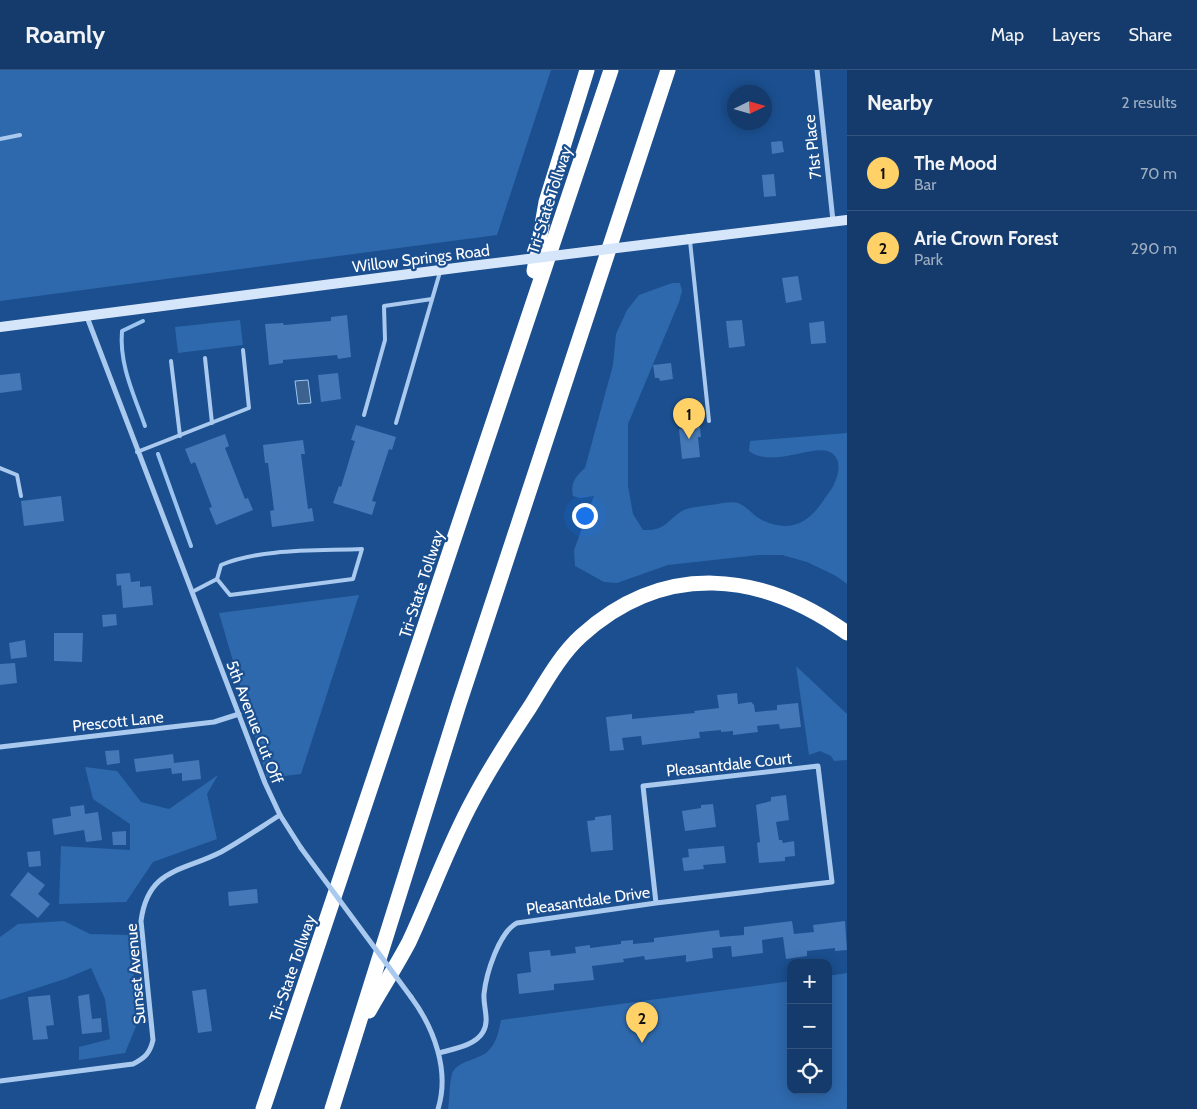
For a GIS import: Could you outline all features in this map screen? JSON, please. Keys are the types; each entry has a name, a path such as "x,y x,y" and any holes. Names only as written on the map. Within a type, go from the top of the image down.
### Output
{"highway":[{"path":"523,334 546,202 587,70"},
{"name":"Tri-State Tollway","path":"263,1109 610,70"},
{"path":"332,1109 459,704 668,70"},
{"path":"355,1036 408,942 472,801 507,742 558,664 579,638 603,618 634,600 657,591 690,584 726,583 761,588 785,597 819,613 847,632"}],"main road":[{"name":"Willow Springs Road","path":"0,326 86,317 471,266 847,220"}],"street":[{"name":"71st Place","path":"817,70 833,222"},
{"name":"5th Avenue Cut Off","path":"86,317 238,714 280,815 301,848 421,1011 439,1053 441,1078 438,1109"},
{"name":"Prescott Lane","path":"0,747 214,722 238,714"},
{"name":"Pleasantdale Court","path":"656,903 643,786 818,766 832,882"},
{"name":"Sunset Avenue","path":"0,1081 133,1064 145,1058 151,1051 153,1040 141,921 143,906 148,894 165,874 222,851 280,815"},
{"name":"Pleasantdale Drive","path":"439,1053 473,1042 483,1033 486,1022 484,996 486,981 502,937 508,928 530,920 832,882"}],"lane":[{"path":"0,140 20,135"},
{"path":"690,239 709,421"},
{"path":"396,423 440,270"},
{"path":"364,414 385,340 384,306 432,300"},
{"path":"137,452 249,408 243,350"},
{"path":"206,358 212,423"},
{"path":"171,361 180,436"},
{"path":"0,468 16,475 21,496"},
{"path":"192,592 217,579 221,565 234,560 260,555 362,548 353,579 230,595 217,579"}],"shaded area":[{"path":"0,70 551,70 497,235 0,301"},
{"path":"672,283 680,283 682,291 679,302 628,424 628,486 633,514 643,530 651,530 665,525 682,511 688,509 735,502 772,524 791,526 799,523 813,514 833,486 838,471 836,457 826,451 817,450 782,457 770,458 759,456 749,451 750,441 847,433 847,584 836,576 807,562 782,555 759,555 668,565 617,583 604,582 575,566 574,550 594,496 580,498 573,496 572,487 576,477 585,468 613,365 616,334 627,310 639,295"},
{"path":"240,320 243,345 178,353 175,327"},
{"path":"308,380 311,403 298,404 295,381"},
{"path":"359,595 301,774 267,778 219,613"},
{"path":"796,666 847,714 847,760 834,761 831,756 820,751 809,755"},
{"path":"85,767 117,771 141,802 169,809 218,775 207,794 217,839 153,862 126,902 59,904 61,846 130,850 130,824 93,799"},
{"path":"64,921 90,934 131,935 137,1024 125,1053 79,1060 79,1047 110,1039 105,999 91,968 65,979 0,1000 0,937 18,924"},
{"path":"847,973 847,1109 448,1109 452,1074 459,1065 481,1056 490,1049 496,1039 501,1020 787,982 787,1094 832,1094 832,975"}],"building":[{"path":"782,141 784,152 772,154 771,142"},
{"path":"774,174 776,196 764,197 762,175"},
{"path":"798,276 802,300 786,303 782,278"},
{"path":"347,315 351,357 338,359 337,355 283,360 283,363 269,365 265,324 283,323 284,325 331,321 331,317"},
{"path":"742,320 745,346 729,348 726,321"},
{"path":"824,321 826,343 811,344 809,323"},
{"path":"671,363 673,379 660,381 659,378 655,378 653,365"},
{"path":"20,373 22,390 0,393 0,375"},
{"path":"338,373 341,399 321,402 318,375"},
{"path":"356,425 396,437 392,450 389,449 372,501 376,502 372,515 333,503 339,486 341,487 355,441 351,440"},
{"path":"700,427 701,437 698,437 700,457 682,459 679,429"},
{"path":"225,434 229,446 225,448 245,499 248,498 253,510 216,525 209,508 212,507 195,462 191,464 185,449"},
{"path":"303,440 305,454 301,454 308,509 312,508 314,521 272,527 270,511 274,510 268,463 265,463 263,445"},
{"path":"61,496 64,521 24,526 21,501"},
{"path":"130,573 131,582 140,581 140,587 151,586 153,605 123,608 121,585 117,586 116,574"},
{"path":"116,614 117,625 103,627 102,615"},
{"path":"54,633 83,633 82,662 54,661"},
{"path":"25,640 27,657 11,659 9,643"},
{"path":"15,663 17,683 0,685 0,664"},
{"path":"737,693 738,704 751,702 754,705 755,712 777,710 777,705 798,703 801,727 780,729 779,724 757,726 758,732 733,735 733,731 699,732 700,738 642,745 641,736 622,738 624,750 610,751 606,717 632,714 632,719 695,713 694,711 719,708 717,695"},
{"path":"119,750 120,763 107,765 105,751"},
{"path":"173,754 174,763 199,760 201,779 182,781 182,773 172,774 171,768 136,772 134,759"},
{"path":"786,795 789,820 776,822 779,840 782,840 783,843 794,841 795,856 785,857 785,861 759,863 757,843 760,842 756,805 771,801 771,797"},
{"path":"713,804 716,827 685,831 682,811 701,808 701,805"},
{"path":"84,805 85,814 98,812 102,840 86,842 84,830 54,835 52,819 71,816 70,807"},
{"path":"611,815 613,850 591,852 587,821 595,820 595,817"},
{"path":"126,831 126,845 113,845 112,832"},
{"path":"724,846 726,863 703,865 704,869 684,871 682,858 689,857 688,849"},
{"path":"40,851 41,866 29,867 27,852"},
{"path":"28,872 45,885 38,894 50,904 38,918 10,895"},
{"path":"257,889 258,903 229,906 228,892"},
{"path":"792,921 794,934 814,932 813,925 845,921 847,950 835,951 835,948 807,951 807,956 786,959 783,937 762,940 763,953 732,957 731,946 712,948 713,958 686,962 686,955 645,960 644,956 623,959 624,962 592,966 594,980 554,984 554,990 519,994 517,974 531,972 529,952 550,950 551,956 576,953 575,947 590,945 590,948 621,944 621,941 633,940 633,944 654,942 654,938 719,930 720,937 744,935 744,927"},
{"path":"206,989 212,1031 198,1033 192,991"},
{"path":"89,994 92,1019 101,1018 102,1032 82,1034 78,996"},
{"path":"50,995 54,1025 46,1026 48,1039 33,1040 28,997"}],"waterway":[{"path":"143,321 122,331 122,343 128,379 145,426"},
{"path":"158,454 191,546"}],"place":[{"name":"The Mood","path":"689,439"},
{"name":"Arie Crown Forest","path":"642,1043"}]}
